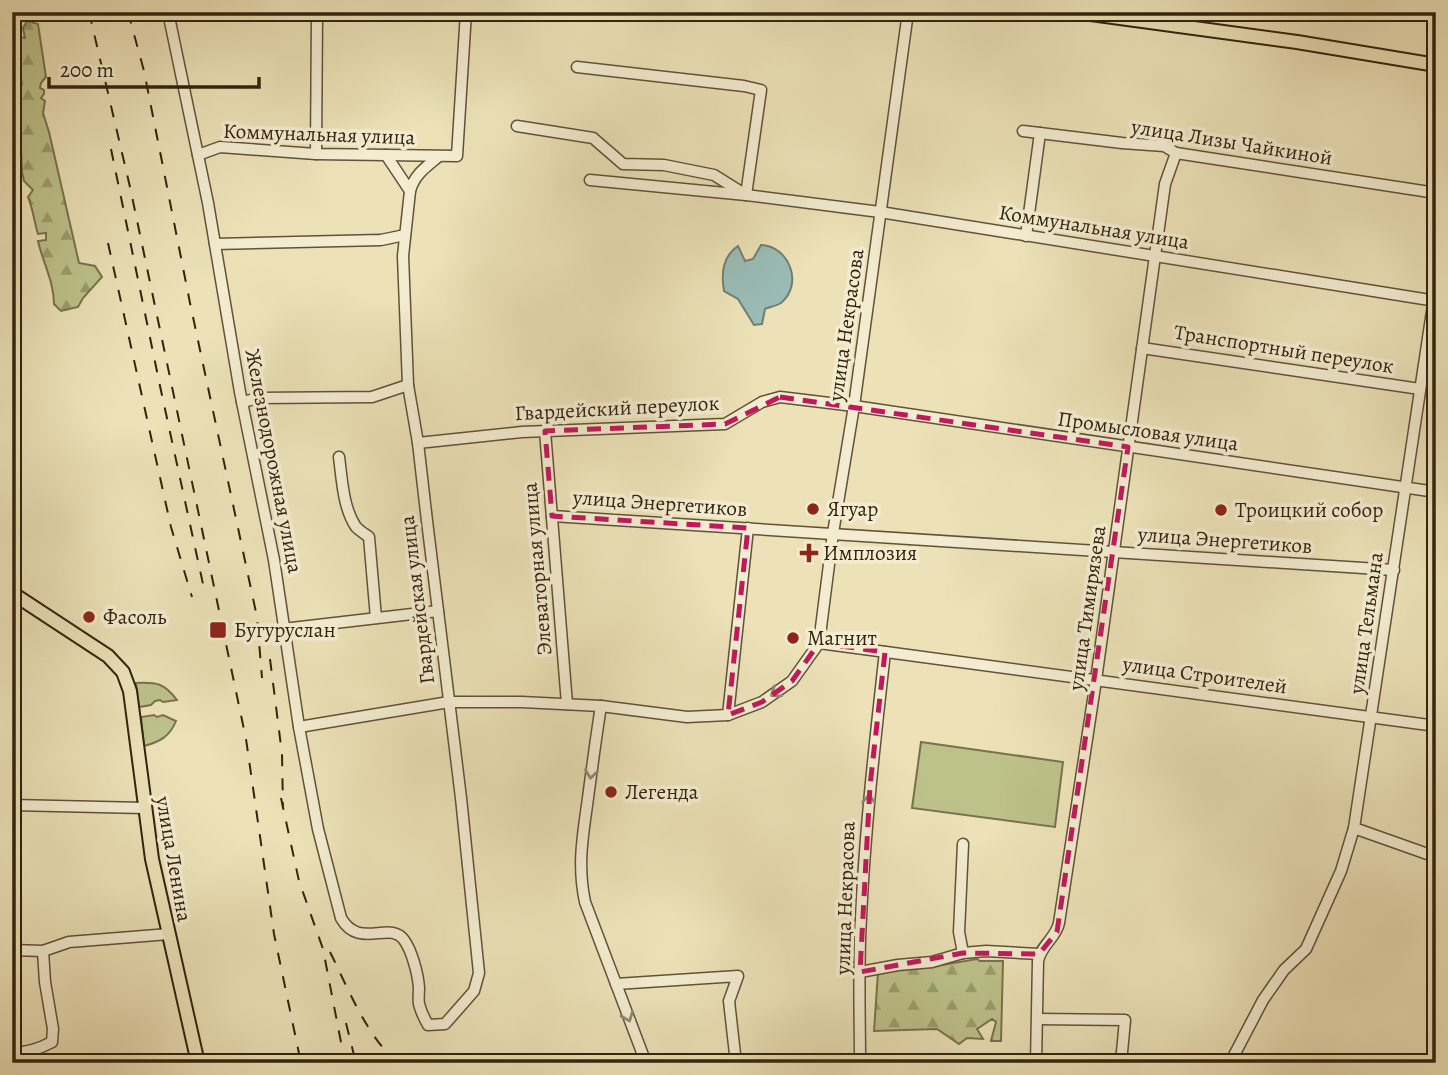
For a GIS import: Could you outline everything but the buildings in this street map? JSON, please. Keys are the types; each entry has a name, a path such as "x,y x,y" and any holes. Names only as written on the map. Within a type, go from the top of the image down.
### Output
{"main road":[{"path":"1076,12 1297,42 1436,65"},
{"name":"улица Ленина","path":"12,593 108,656 122,672 130,691 152,859 198,1063"}],"street":[{"name":"Железнодорожная улица","path":"168,12 198,155 242,402 274,560 299,727 318,829 341,918"},
{"path":"316,154 317,12"},
{"path":"410,191 412,182 419,173 439,157 457,156 466,12"},
{"name":"улица Некрасова","path":"819,643 908,12"},
{"path":"577,67 761,90 746,195"},
{"name":"Коммунальная улица","path":"517,126 593,138 624,164 664,165 714,175 746,195"},
{"name":"улица Лизы Чайкиной","path":"1023,131 1122,144 1164,146 1176,153 1436,193"},
{"path":"1026,236 1040,133"},
{"name":"Коммунальная улица","path":"198,155 220,147 316,154 439,157"},
{"name":"улица Тимирязева","path":"1039,954 1058,932 1165,184 1176,153"},
{"path":"386,155 410,191"},
{"name":"Коммунальная улица","path":"590,180 746,195 880,212 1435,301"},
{"name":"Гвардейская улица","path":"341,918 346,927 356,932 369,935 386,932 398,934 404,940 416,967 421,1012 428,1025 444,1024 474,991 479,973 476,940 418,443 408,385 404,269 410,191"},
{"path":"215,244 381,240 405,235"},
{"name":"улица Тельмана","path":"1354,828 1436,285"},
{"name":"Транспортный переулок","path":"1142,348 1420,389"},
{"path":"242,402 260,398 372,397 408,385"},
{"name":"Гвардейский переулок","path":"418,443 545,431 725,424 762,402 779,397 854,406"},
{"name":"Промысловая улица","path":"854,406 1436,492"},
{"name":"Элеваторная улица","path":"545,431 567,704"},
{"path":"339,457 351,518 358,529 369,537 376,618"},
{"name":"улица Энергетиков","path":"552,516 1394,570"},
{"path":"729,715 748,528"},
{"path":"283,629 438,611"},
{"path":"299,727 449,702 601,706 687,717 729,715 762,702 792,681 819,643"},
{"name":"улица Строителей","path":"819,643 1436,726"},
{"name":"улица Некрасова","path":"860,1063 860,922 868,810 886,652"},
{"path":"601,706 583,833 581,881 585,902 646,1063"},
{"path":"12,805 144,808"},
{"path":"1230,1063 1263,1000 1284,970 1306,950 1341,872 1354,828 1436,857"},
{"path":"963,844 959,932 963,953"},
{"path":"12,950 43,951 69,942 169,934"},
{"path":"12,1054 42,1048 52,1042 53,1028 43,951"},
{"path":"860,972 932,962 963,953 986,951 1039,954 1035,1063"},
{"path":"616,984 738,976 730,1001 736,1063"},
{"path":"1038,1019 1125,1020 1119,1063"}],"highlighted area":[{"path":"780,397 1128,447 1057,932 1039,954 963,953 860,972 870,786 885,652 819,643 792,681 762,702 728,715 748,528 552,516 545,431 725,424"}],"green space":[{"path":"27,21 38,24 46,77 40,88 44,90 41,98 45,101 43,113 79,263 95,266 102,277 78,307 61,311 54,304 38,241 46,240 46,233 38,234 28,197 33,190 24,181 20,126 16,113 19,108 12,94 12,78 22,84 18,64 20,37 25,38 23,28"},
{"path":"136,683 160,685 177,700 160,700 139,707"},
{"path":"163,715 176,721 164,738 144,746 141,717"},
{"path":"921,742 1063,762 1055,827 912,808"},
{"path":"977,959 1003,961 1001,1041 991,1041 996,1022 992,1019 977,1029 983,1039 967,1038 959,1044 937,1029 874,1031 878,972"}],"water":[{"path":"761,245 771,247 786,259 790,267 792,286 781,303 765,309 762,324 754,325 738,299 724,291 723,272 726,260 738,246 745,261 753,259"}],"railway":[{"path":"12,50 16,12"},
{"path":"89,12 130,187 246,739 274,934 301,1063"},
{"path":"128,12 144,71 257,617 262,678"},
{"path":"111,149 203,584"},
{"path":"108,243 171,527 192,597"},
{"path":"270,659 282,754 283,808"},
{"path":"281,798 299,881 323,949 345,1063"},
{"path":"330,952 367,1025 397,1063"},
{"path":"346,1023 356,1063"}],"place":[{"name":"Ягуар","path":"813,509"},
{"name":"Троицкий собор","path":"1221,510"},
{"name":"Имплозия","path":"809,553"},
{"name":"Фасоль","path":"89,617"},
{"name":"Бугуруслан","path":"218,630"},
{"name":"Магнит","path":"793,638"},
{"name":"Легенда","path":"611,792"}]}
